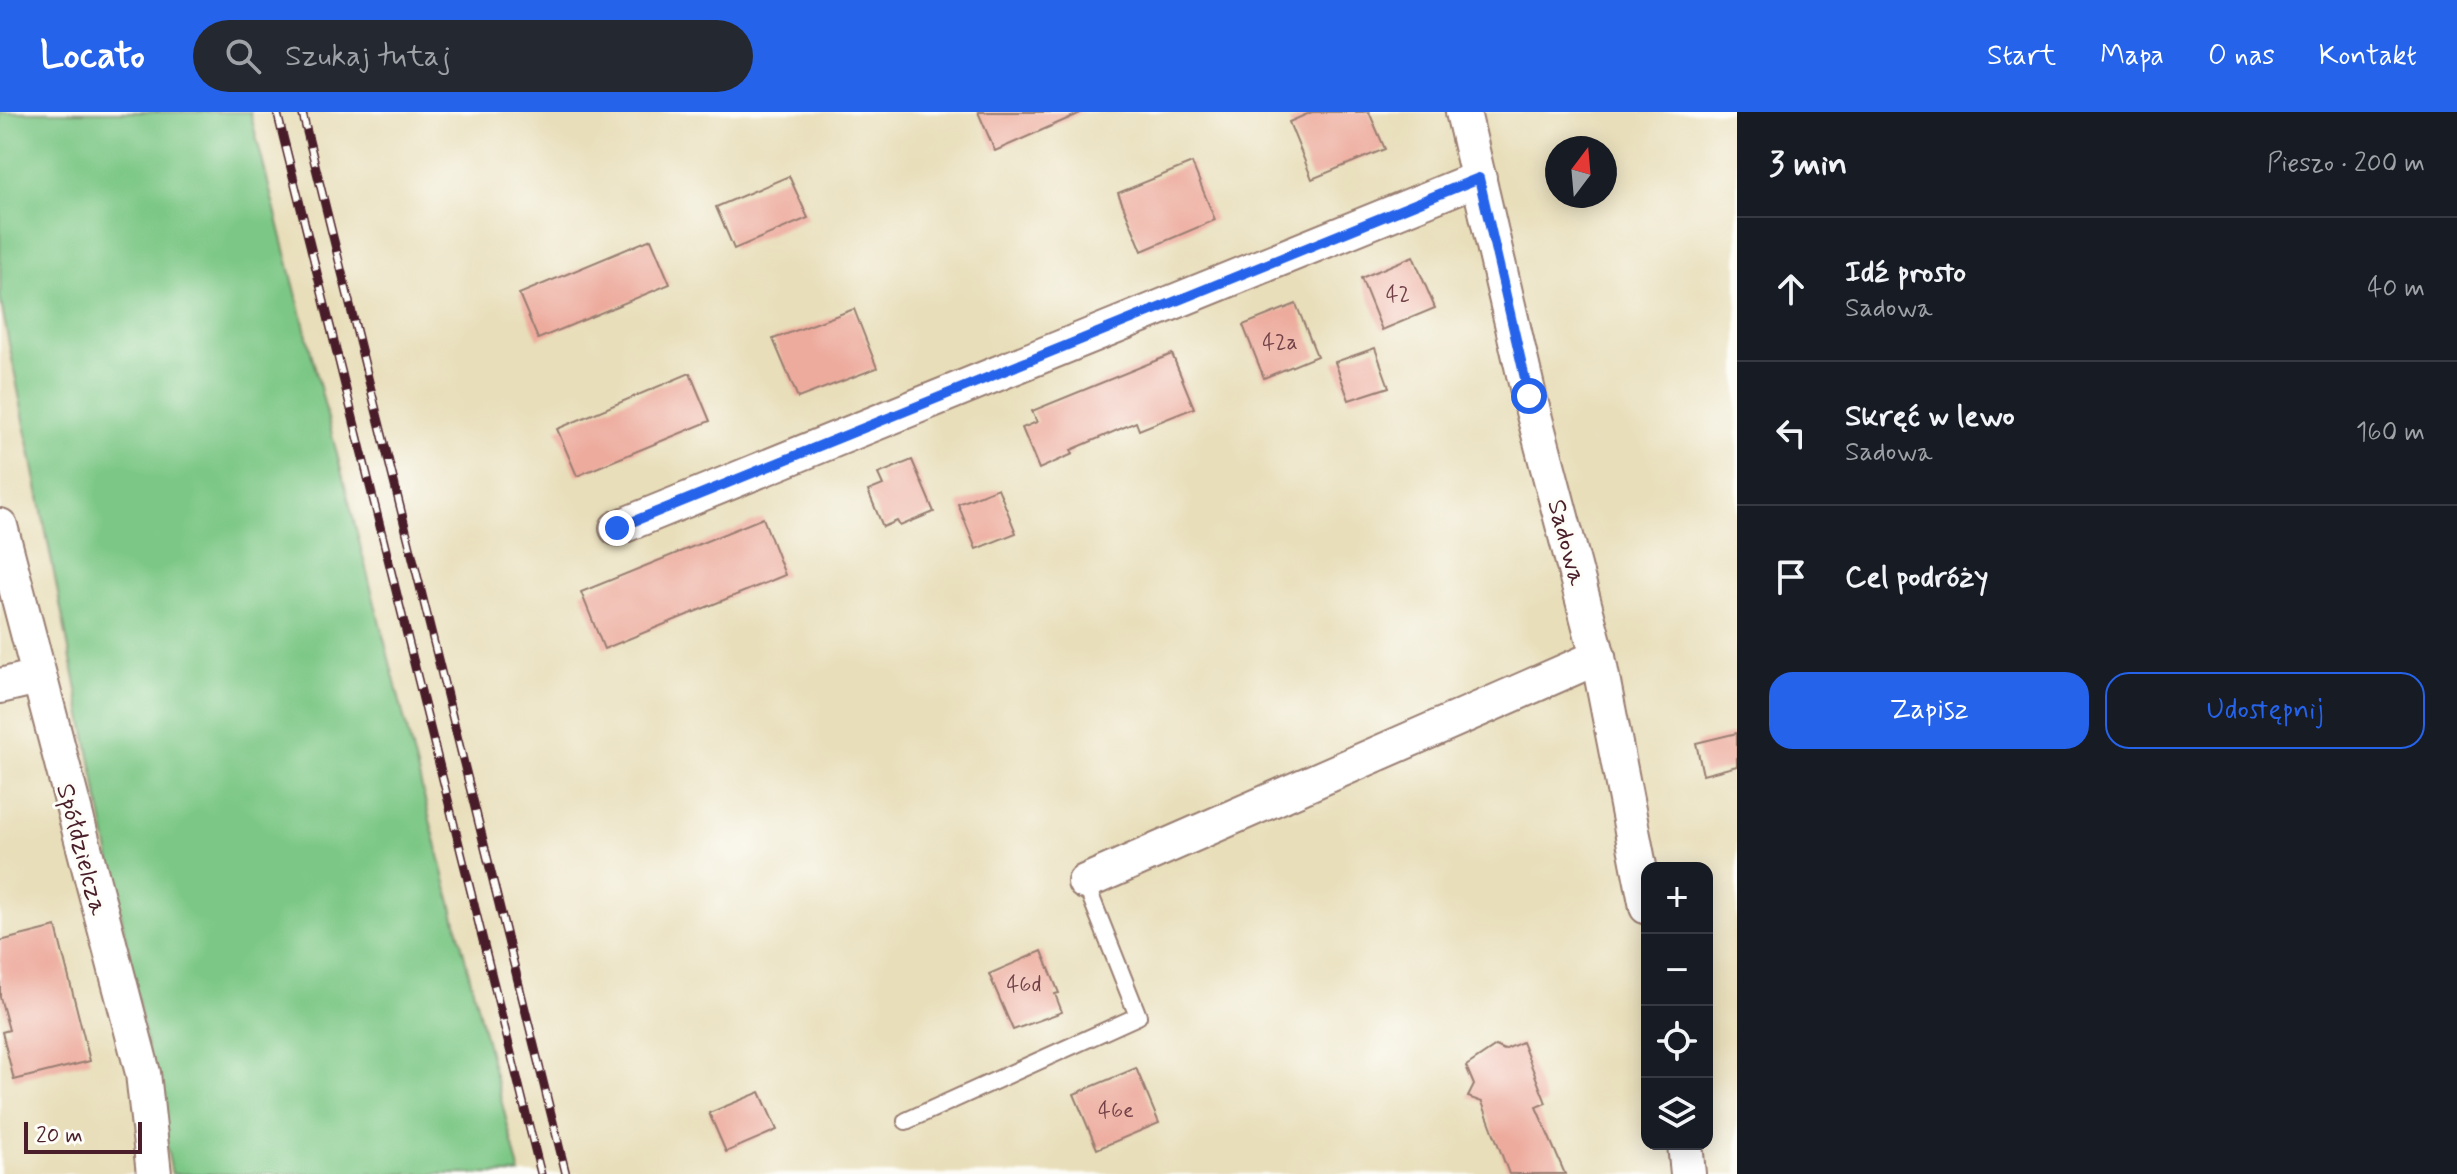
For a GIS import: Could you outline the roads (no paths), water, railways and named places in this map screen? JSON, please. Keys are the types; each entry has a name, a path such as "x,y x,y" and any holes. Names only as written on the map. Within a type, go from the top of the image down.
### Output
{"street":[{"name":"Sadowa","path":"1463,112 1529,396 1598,657 1641,876"},
{"path":"617,528 1479,178"},
{"name":"Spółdzielcza","path":"0,526 143,1073 154,1174"},
{"path":"1085,882 1598,657"},
{"path":"0,686 38,677"},
{"path":"1686,1150 1688,1174"}],"lane":[{"path":"906,1121 1138,1016 1085,882"}],"railway":[{"path":"277,112 541,1174"},
{"path":"302,112 566,1174"}]}
